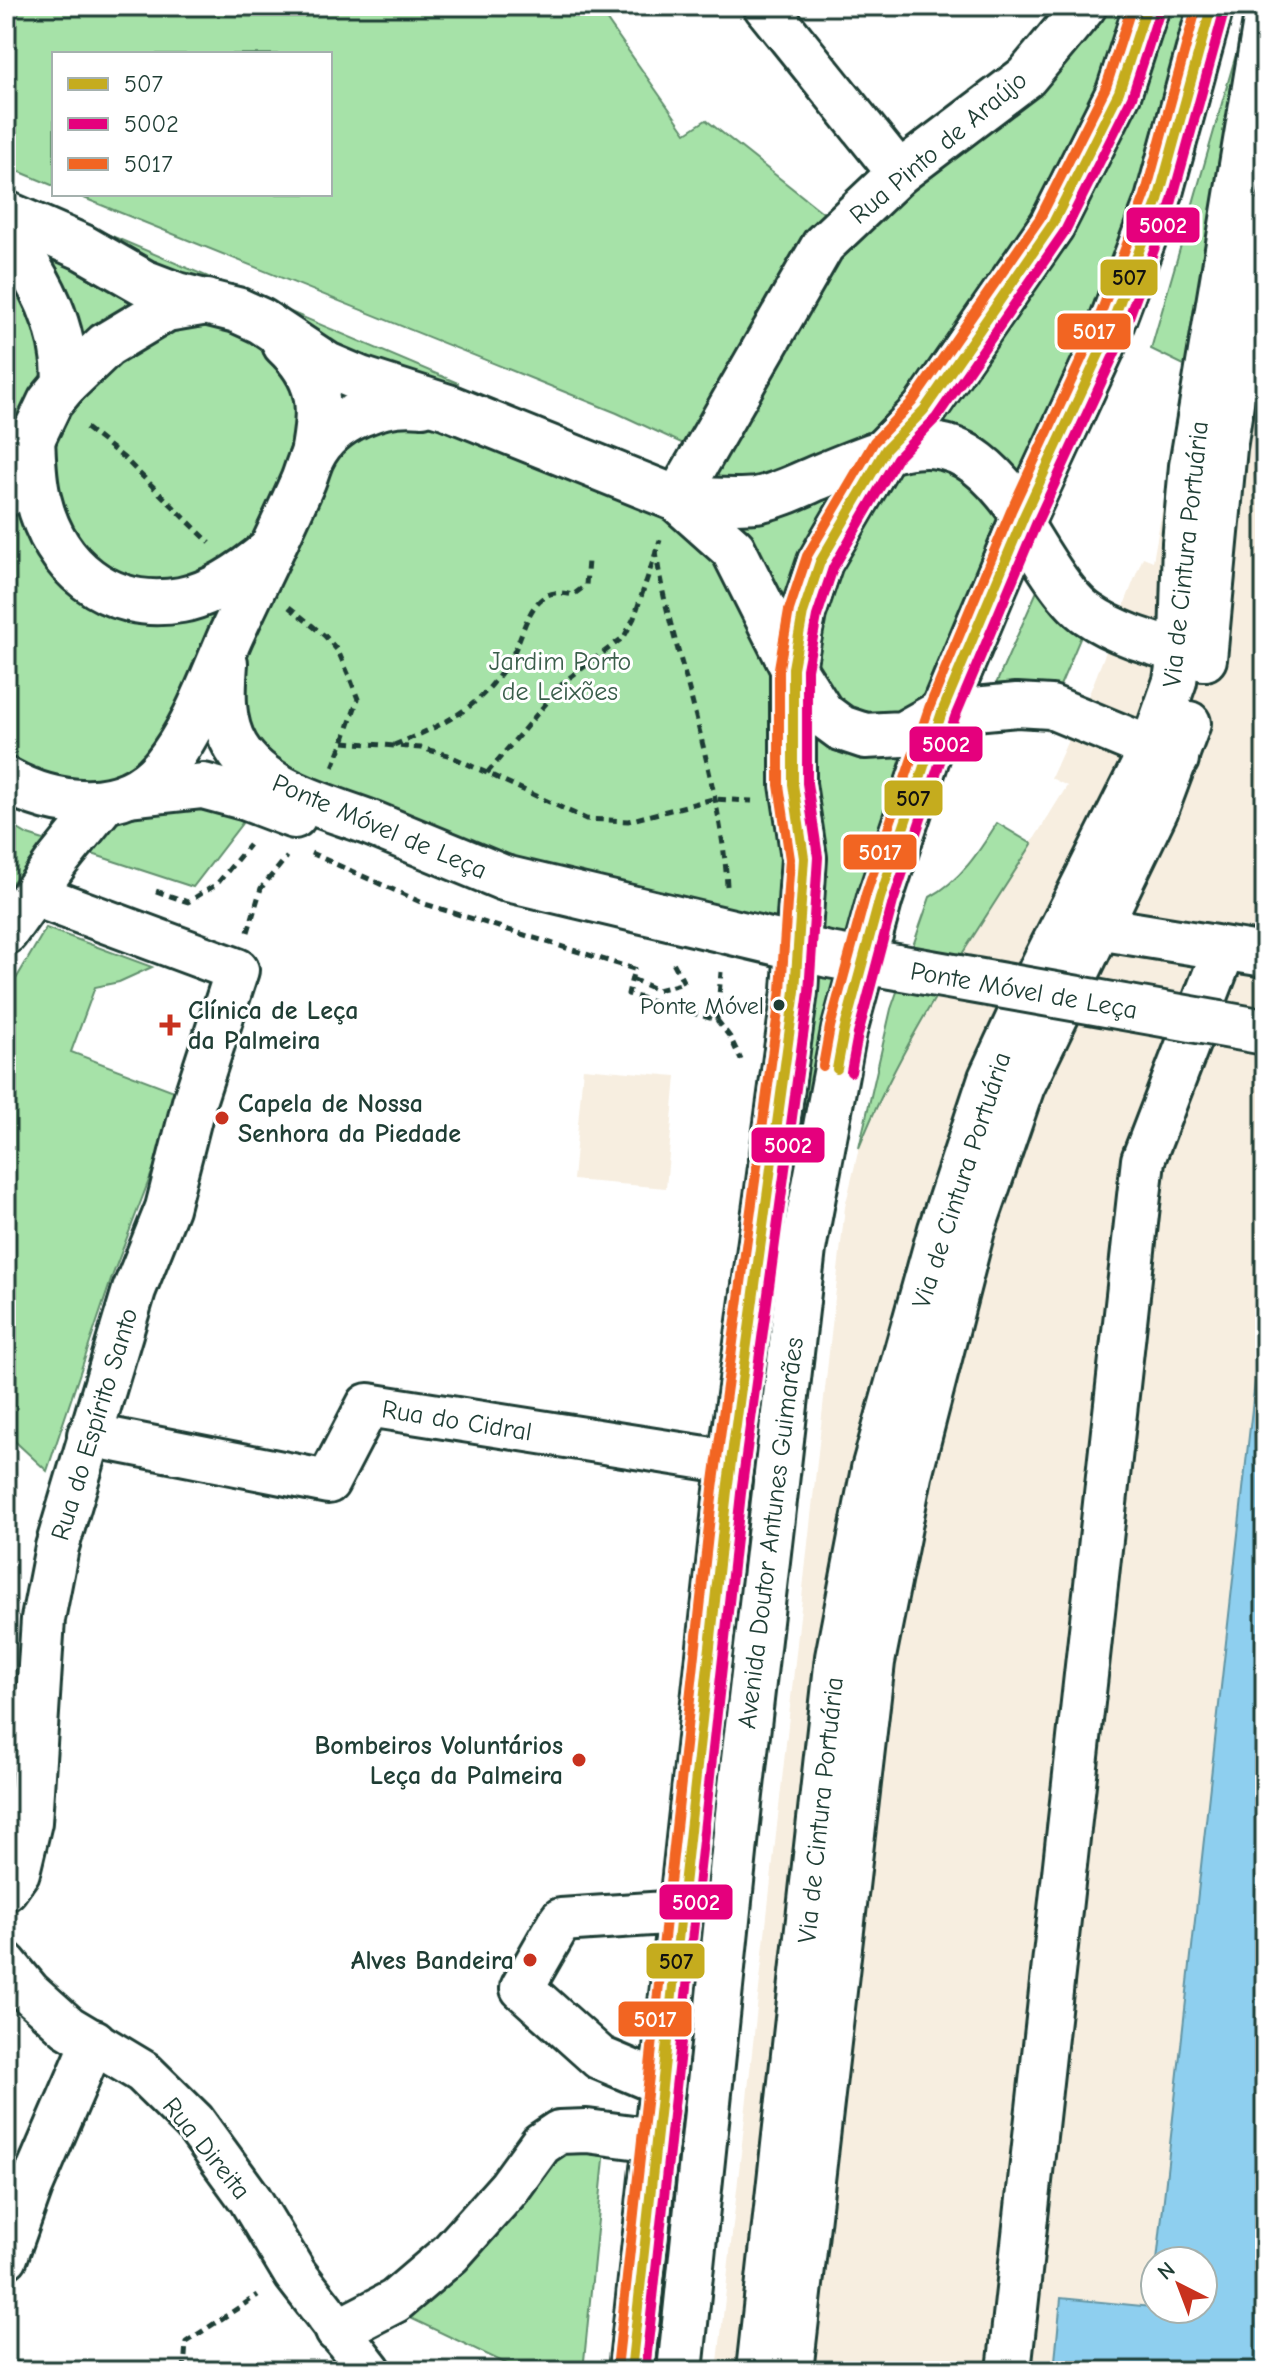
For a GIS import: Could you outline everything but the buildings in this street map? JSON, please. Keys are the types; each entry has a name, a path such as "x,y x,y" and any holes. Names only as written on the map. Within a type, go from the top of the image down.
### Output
{"main road":[{"path":"886,449 924,410 1052,225 1119,92 1147,6"},
{"path":"1022,520 1102,348 1158,200 1211,6"},
{"path":"6,214 82,247 143,282 261,321 327,365 360,379 448,407 677,499 733,549 793,668 822,714 841,728 865,736 903,734 942,712"},
{"path":"6,234 46,296 60,332 65,356 65,384"},
{"path":"6,494 50,402 106,345 166,309 209,302"},
{"path":"114,798 143,786 162,770 176,749 200,705 308,468 319,421 318,393 308,371 261,321"},
{"path":"308,468 336,429 371,409 405,402 448,407"},
{"path":"32,437 38,498 49,529 63,555 81,575 104,592 154,602 180,600 205,592 245,571 272,549"},
{"path":"677,499 757,500 886,449 934,443 986,468 1005,489 1022,520"},
{"name":"Avenida Doutor Antunes Guimarães","path":"631,2371 731,1462 795,991 804,858 793,784 793,668 803,613 820,562 886,449"},
{"name":"Avenida Doutor Antunes Guimarães","path":"680,2371 740,1795 803,1249 844,1031 880,898 942,712 1022,520"},
{"name":"Ponte Móvel de Leça","path":"230,637 223,687 227,725 237,748 263,777 292,824"},
{"name":"Ponte Móvel de Leça","path":"6,780 24,791 72,803 203,786 244,797 292,824 435,863 829,955 1265,1032"},
{"path":"731,1462 777,1466"},
{"path":"696,1790 740,1795"}],"street":[{"path":"765,6 899,173"},
{"name":"Rua Pinto de Araújo","path":"677,499 823,245 899,173 1026,77 1085,6"},
{"name":"Via de Cintura Portuária","path":"1193,656 1184,543 1191,466 1265,21"},
{"name":"Via de Cintura Portuária","path":"791,2371 873,1662 911,1471 973,1230 1082,926 1164,754 1171,698 1193,656 1265,192"},
{"path":"1022,520 1048,566 1085,613 1115,629 1193,656"},
{"path":"942,712 1017,705 1051,707 1164,754"},
{"path":"6,933 58,860 114,798"},
{"name":"Rua do Espírito Santo","path":"6,1889 18,1872 30,1822 43,1619 57,1547 134,1290 167,1208 194,1102 237,970 35,895"},
{"path":"1082,926 1265,955"},
{"name":"Via de Cintura Portuária","path":"758,2371 837,1657 873,1469 940,1229 990,1078 1082,926"},
{"path":"1009,2371 1143,1160 1224,950"},
{"name":"Rua do Cidral","path":"89,1435 328,1482 368,1405 731,1462"},
{"path":"662,2084 600,2058 522,1988 561,1920 681,1912"},
{"name":"Rua Direita","path":"6,1964 29,1992 68,2027 143,2072 194,2122 250,2199 301,2282 370,2371"},
{"path":"6,2257 31,2187 94,2041"},
{"path":"337,2331 395,2301 450,2254 509,2188 541,2144 559,2132 587,2131 655,2140"}],"path":[{"path":"487,773 565,681 624,637 634,618 656,550 677,499"},
{"path":"656,550 660,583 693,704 713,799"},
{"path":"389,747 424,733 462,712 489,688 514,652 527,620 541,599 553,592 573,595 586,585 588,561"},
{"path":"261,888 292,824 343,742 421,748 448,755 586,819 628,821 713,799 797,809"},
{"path":"147,889 188,902 217,884 292,824"},
{"path":"632,979 657,990 684,983 671,959"},
{"path":"184,2371 186,2342 264,2291 301,2282"},
{"path":"6,2352 26,2371"}],"shaded area":[{"path":"1253,6 1265,6 1265,1292 1159,2245 1139,2245 1139,2306 1062,2298 1054,2371 717,2371 845,1207 859,1148 876,1104 904,1049 1067,786 1051,778 1092,687 1143,557 1153,561"},
{"path":"583,1068 676,1076 666,1188 573,1180"}],"green space":[{"path":"6,6 597,6 686,133 706,120 826,215 690,447 617,413 79,196 332,196 332,52 52,52 52,185 6,166"},
{"name":"Jardim Porto de Leixões","path":"1085,6 1208,6 895,851 777,1466 731,1462 798,948 317,804 227,725 143,786 6,780 6,191 458,383 449,407 676,499 823,245"},
{"path":"1250,6 1253,6 1188,367 1151,349"},
{"path":"1048,566 1090,615 1051,707 985,709"},
{"path":"169,798 246,818 193,887 89,853 128,810"},
{"path":"6,822 28,835 53,843 6,888"},
{"path":"997,823 1032,844 916,1030 859,1148 891,1009 930,897 960,874"},
{"path":"46,928 152,967 119,982 95,987 71,1052 182,1094 113,1274 47,1471 6,1433 6,996"},
{"path":"605,2149 583,2371 522,2371 406,2316 556,2155"}],"water":[{"path":"1265,1292 1265,2371 1054,2371 1061,2298 1139,2306 1139,2325 1219,2325 1219,2245 1159,2245"}],"transit line":[{"name":"5017","path":"617,2369 713,1489 781,990 790,859 779,785 779,668 789,610 807,556 874,442 913,401 1040,218 1106,87 1132,6"},
{"name":"507","path":"631,2371 727,1491 795,991 804,858 793,784 793,668 803,613 820,562 886,449 924,410 1052,225 1119,92 1147,6"},
{"name":"5017","path":"823,1066 830,1027 866,894 929,708 1011,511 1093,334 1145,196 1197,6"},
{"name":"507","path":"837,1069 844,1031 880,898 942,712 1024,516 1106,339 1158,200 1211,8"},
{"name":"5002","path":"645,2371 741,1493 809,992 818,857 807,783 807,669 817,616 833,568 897,458 936,418 1065,231 1132,97 1160,10"},
{"name":"5002","path":"851,1072 893,902 955,717 1037,522 1119,344 1171,204 1224,12"}],"place":[{"name":"Ponte Móvel","path":"779,1005"},
{"name":"Clínica de Leça da Palmeira","path":"170,1025"},
{"name":"Capela de Nossa Senhora da Piedade","path":"222,1118"},
{"name":"Bombeiros Voluntários Leça da Palmeira","path":"579,1760"},
{"name":"Alves Bandeira","path":"530,1960"}]}
